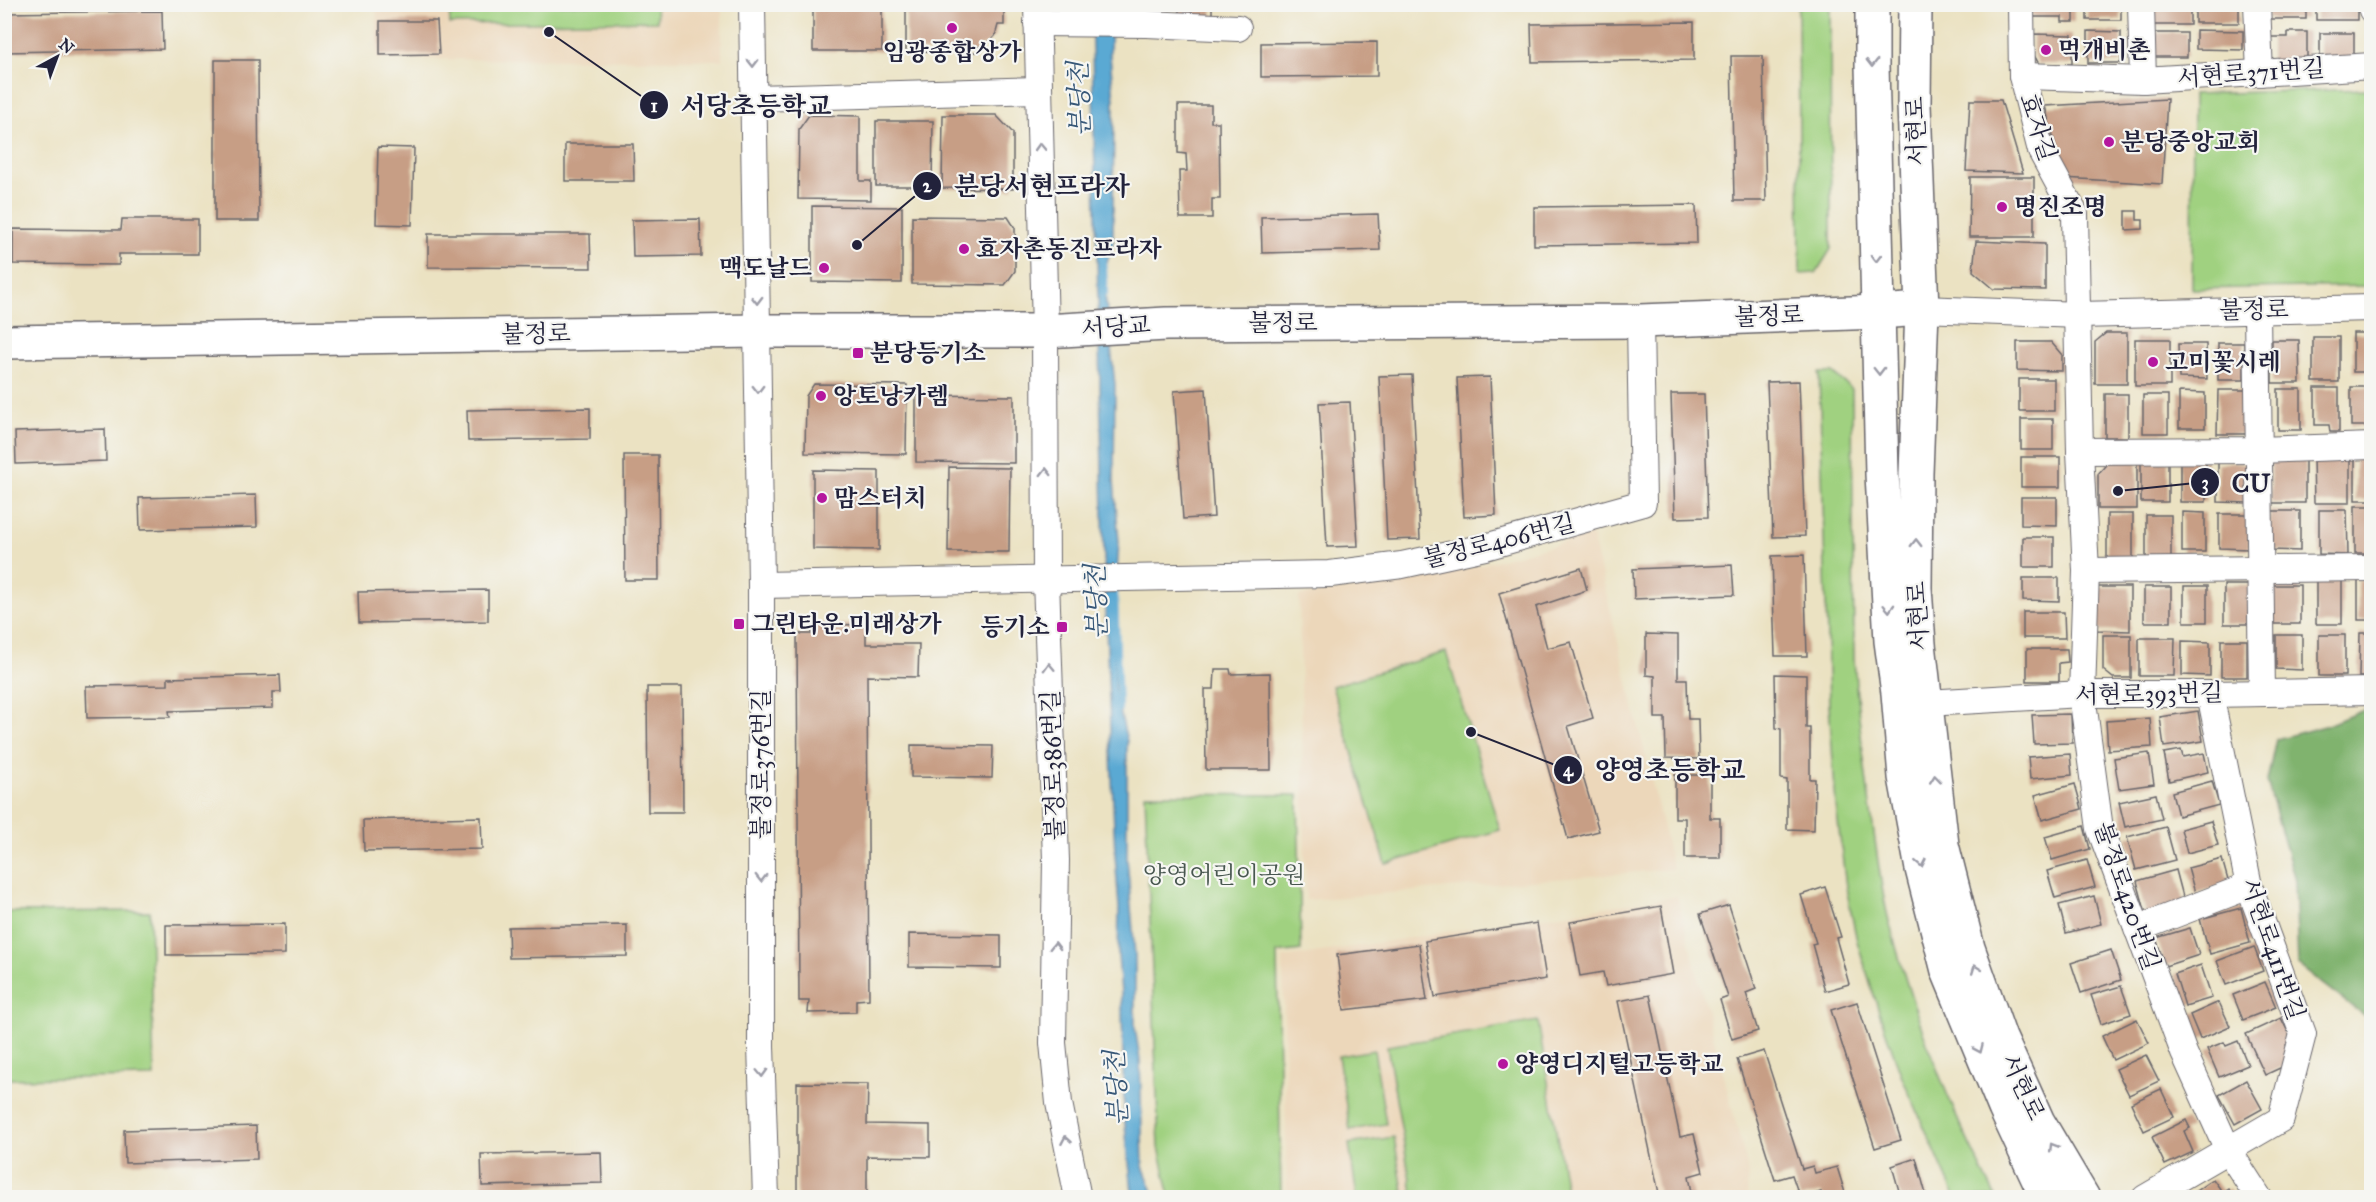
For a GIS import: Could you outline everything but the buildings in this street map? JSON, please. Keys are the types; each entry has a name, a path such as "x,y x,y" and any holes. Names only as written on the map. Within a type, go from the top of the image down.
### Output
{"main road":[{"name":"서현로","path":"1872,4 1882,474 1891,641 1905,777 1922,869 1942,949 1956,991 2005,1108 2047,1197"},
{"name":"서현로","path":"1915,4 1914,105 1922,309 1916,473 1915,588 1919,644 1942,845 1968,948 2001,1038 2038,1122 2083,1197"},
{"name":"불정로","path":"1166,324 1640,321 1922,309"},
{"name":"서당교","path":"1056,331 1166,324"},
{"name":"불정로","path":"4,342 758,331 1056,331"}],"street":[{"name":"불정로376번길","path":"752,4 758,331 761,1046 766,1197"},
{"name":"효자길","path":"2021,4 2022,76 2042,151 2075,214 2079,315"},
{"path":"2141,4 2143,80"},
{"path":"2258,4 2259,73"},
{"path":"2371,4 2372,10"},
{"path":"1039,17 1238,28"},
{"name":"불정로386번길","path":"1039,17 1039,90 1056,331 1056,860 1053,1043 1059,1103 1078,1197"},
{"name":"서현로371번길","path":"2022,76 2143,80 2372,66"},
{"path":"753,98 1039,90"},
{"name":"불정로","path":"1922,309 2079,315 2372,308"},
{"path":"2257,310 2262,693"},
{"name":"불정로420번길","path":"2079,315 2080,451 2086,571 2082,694 2100,829 2184,1053 2228,1150 2259,1197"},
{"name":"불정로406번길","path":"1055,580 1309,576 1402,565 1485,547 1643,502 1640,321"},
{"path":"2080,451 2258,450 2372,446"},
{"path":"2086,571 2260,567 2372,568"},
{"path":"760,585 1055,580"},
{"name":"서현로393번길","path":"1926,703 2082,694 2372,691"},
{"name":"서현로411번길","path":"2145,1197 2281,1119 2303,1034 2249,886 2210,694"},
{"path":"2137,929 2249,886"}],"shaded area":[{"path":"376,5 722,5 722,60 377,59"},
{"path":"1592,535 1673,869 1306,900 1299,596 1406,581 1457,571"},
{"name":"양영디지털고등학교","path":"1677,896 1748,1170 1747,1197 1287,1197 1283,958"}],"green space":[{"path":"449,5 656,5 657,21 450,24"},
{"path":"1798,5 1830,5 1831,249 1816,273 1800,274"},
{"path":"2370,89 2371,286 2192,289 2193,94"},
{"path":"1819,373 1833,373 1852,389 1854,658 1865,772 1887,911 1910,993 1935,1063 1963,1131 1996,1197 1955,1197 1902,1077 1857,941 1846,887 1836,805 1829,704"},
{"path":"1446,652 1500,830 1386,864 1332,686"},
{"path":"2371,707 2371,1021 2298,965 2295,880 2267,781 2276,739 2325,726"},
{"name":"양영어린이공원","path":"1145,794 1298,795 1301,950 1277,953 1281,1197 1170,1197 1159,1147"},
{"path":"150,911 154,1077 5,1079 5,912"},
{"path":"1538,1021 1567,1197 1413,1197 1387,1046"},
{"path":"1374,1050 1386,1124 1350,1130 1338,1056"},
{"path":"1394,1137 1404,1197 1357,1197 1349,1144"}],"water":[{"path":"1091,5 1111,5 1110,55 1114,99 1113,243 1103,275 1115,385 1114,480 1119,542 1115,604 1115,689 1127,741 1127,858 1135,955 1135,1027 1140,1060 1143,1166 1155,1197 1134,1197 1124,1116 1122,1006 1118,955 1119,908 1105,601"}],"waterway":[{"name":"분당천","path":"1104,264 1105,293"},
{"name":"분당천","path":"1115,591 1119,709"}],"place":[{"name":"임광종합상가","path":"952,28"},
{"name":"서당초등학교","path":"549,32"},
{"name":"먹개비촌","path":"2046,50"},
{"name":"분당중앙교회","path":"2109,142"},
{"name":"명진조명","path":"2002,207"},
{"name":"분당서현프라자","path":"857,245"},
{"name":"효자촌동진프라자","path":"964,249"},
{"name":"맥도날드","path":"824,268"},
{"name":"분당등기소","path":"858,353"},
{"name":"고미꽃시레","path":"2153,362"},
{"name":"앙토낭카렘","path":"821,396"},
{"name":"CU","path":"2118,491"},
{"name":"맘스터치","path":"822,498"},
{"name":"그린타운.미래상가","path":"739,624"},
{"name":"등기소","path":"1062,627"},
{"name":"양영초등학교","path":"1471,732"},
{"name":"양영디지털고등학교","path":"1503,1064"}]}
